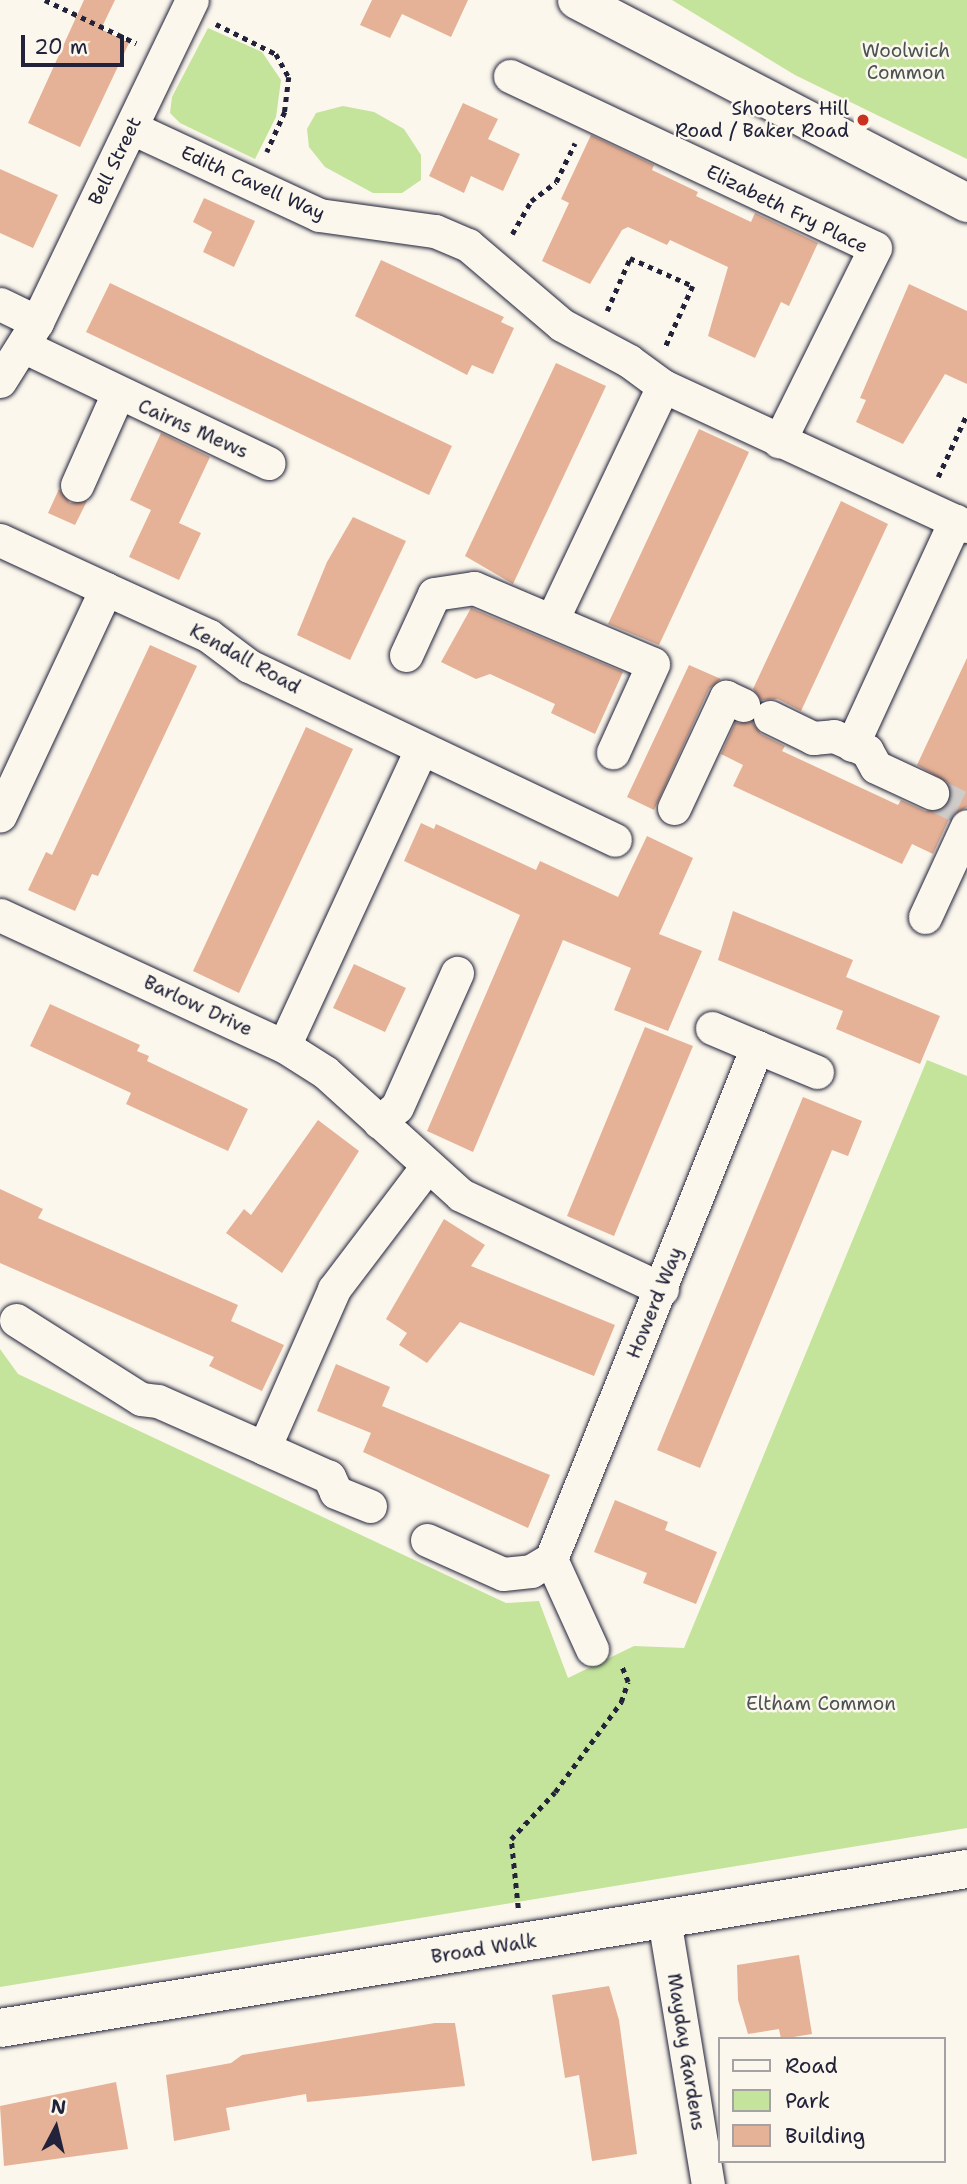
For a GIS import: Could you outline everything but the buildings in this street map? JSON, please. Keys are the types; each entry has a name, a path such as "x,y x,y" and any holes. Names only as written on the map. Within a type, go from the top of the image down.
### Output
{"street":[{"path":"577,0 967,203"},
{"name":"Bell Street","path":"0,381 30,334 189,6"},
{"name":"Elizabeth Fry Place","path":"510,76 875,248 779,441"},
{"name":"Edith Cavell Way","path":"132,128 319,215 435,231 468,244 562,325 658,382 779,441"},
{"path":"0,304 30,334"},
{"name":"Cairns Mews","path":"30,334 117,395 268,463"},
{"path":"552,620 658,382"},
{"name":"Cairns Mews","path":"77,485 117,395"},
{"path":"779,441 961,523 852,745"},
{"name":"Kendall Road","path":"0,540 209,636 249,666 615,839"},
{"path":"406,655 434,594 474,588 653,664 613,752"},
{"path":"0,815 106,589"},
{"path":"674,808 726,697 813,738 834,736 867,751 876,767 956,809 925,917"},
{"path":"284,1046 421,749"},
{"name":"Barlow Drive","path":"0,915 284,1046 325,1072 426,1168 510,1222 662,1289"},
{"path":"379,1122 397,1107 457,974"},
{"path":"712,1028 817,1072"},
{"name":"Howerd Way","path":"551,1559 662,1289 757,1047"},
{"path":"264,1448 334,1289 426,1168"},
{"path":"7,1307 141,1399 158,1401 329,1477 336,1492 370,1506"},
{"path":"427,1540 503,1574 531,1571 551,1559 592,1649"},
{"name":"Broad Walk","path":"0,2028 967,1869"},
{"name":"Mayday Gardens","path":"664,1919 708,2184"}],"path":[{"path":"45,0 164,56"},
{"path":"189,6 276,54 289,77 285,112 252,184"},
{"path":"512,234 531,201 556,183 589,114"},
{"path":"593,342 630,258 693,286 658,382"},
{"path":"924,506 967,414"},
{"path":"518,1909 510,1839 555,1792 621,1702 628,1682 615,1651 592,1649"}],"green space":[{"name":"Woolwich Common","path":"672,0 967,0 967,159 795,75"},
{"path":"208,28 262,52 281,80 276,117 255,159 180,123 170,113 172,97"},
{"path":"343,106 374,112 404,129 421,155 421,180 402,193 373,193 325,167 309,147 307,129 316,113"},
{"name":"Eltham Common","path":"927,1060 967,1076 967,1828 0,1987 0,1349 18,1374 506,1603 539,1601 568,1678 634,1646 684,1648"}],"tunnel":[{"path":"932,793 959,806"}],"place":[{"name":"Shooters Hill Road / Baker Road","path":"863,120"}]}
